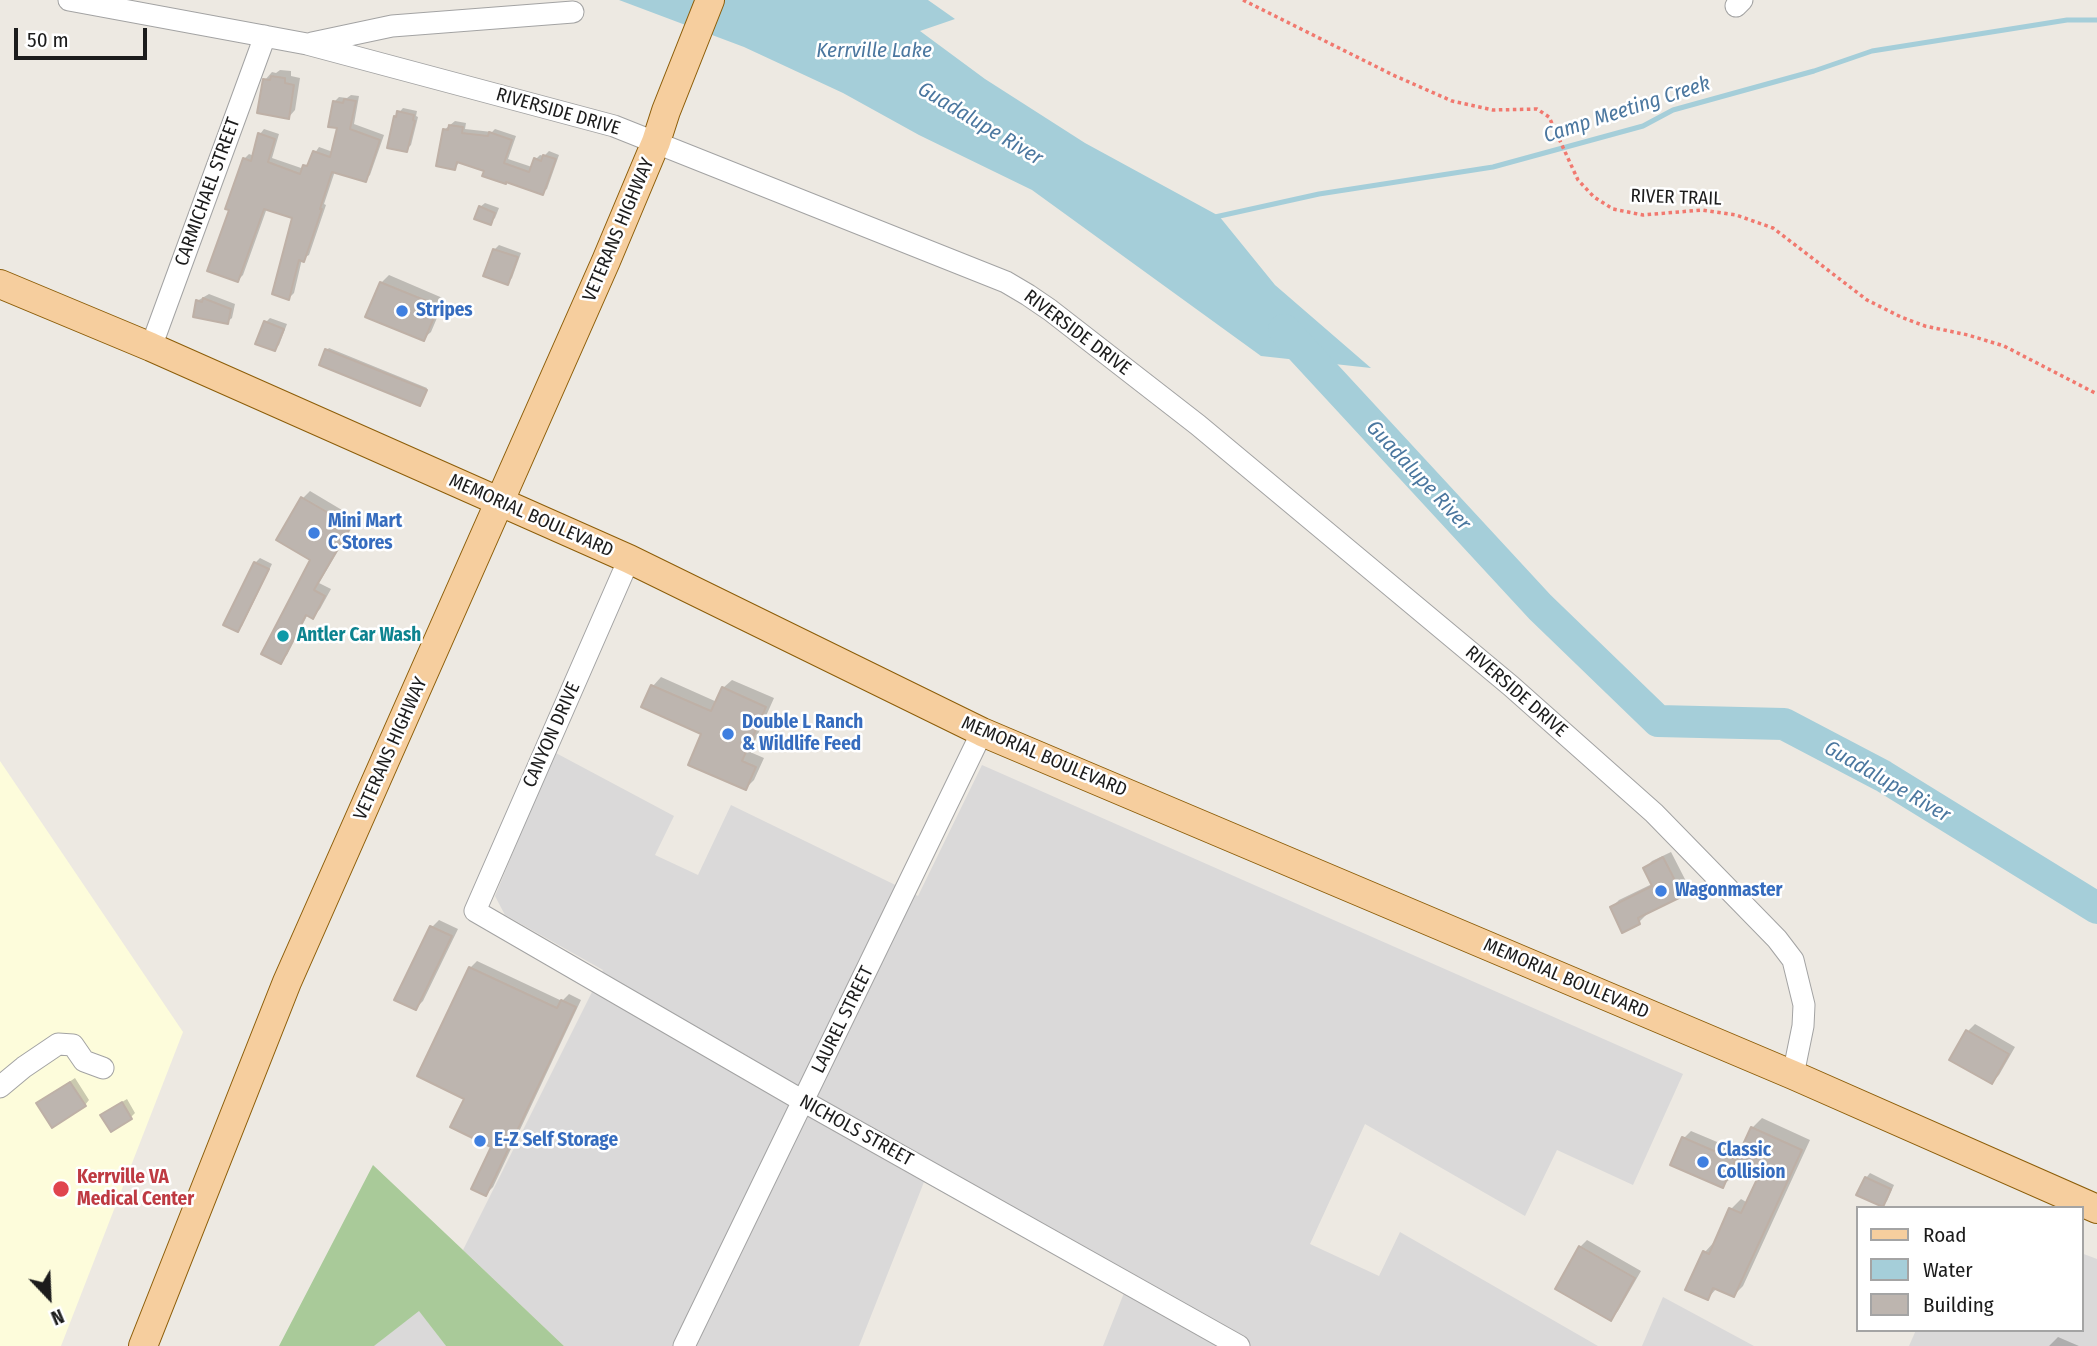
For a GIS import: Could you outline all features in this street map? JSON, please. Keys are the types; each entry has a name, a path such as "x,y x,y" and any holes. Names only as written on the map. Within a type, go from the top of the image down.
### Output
{"main road":[{"name":"VETERANS HIGHWAY","path":"143,1346 287,982 500,503 656,142 710,0"},
{"name":"MEMORIAL BOULEVARD","path":"0,284 151,347 629,559 982,732 1793,1075 2097,1209"}],"street":[{"name":"RIVERSIDE DRIVE","path":"69,0 307,44 614,126 1006,282 1050,310 1198,425 1511,686 1644,804 1777,939 1793,960 1804,1005 1803,1026 1793,1075"},
{"path":"307,44 392,26 573,12"},
{"name":"CARMICHAEL STREET","path":"151,347 265,36"},
{"name":"CANYON DRIVE","path":"475,911 629,559"},
{"name":"LAUREL STREET","path":"684,1346 982,732"},
{"name":"NICHOLS STREET","path":"475,911 803,1101 1239,1346"},
{"path":"0,1087 58,1044 74,1045 84,1061 103,1068"}],"path":[{"name":"RIVER TRAIL","path":"1243,0 1393,75 1452,101 1493,110 1537,109 1549,117 1578,180 1594,197 1613,209 1643,215 1702,210 1736,215 1773,228 1867,300 1925,326 2004,346 2097,394"}],"shaded area":[{"path":"554,752 674,816 655,855 698,875 731,805 918,896 982,765 1683,1074 1633,1185 1557,1150 1525,1216 1365,1124 1310,1244 1379,1276 1400,1232 1598,1346 1103,1346 1124,1293 924,1182 859,1346 564,1346 463,1250 603,970 505,915 495,896"},
{"name":"Kerrville VA Medical Center","path":"0,761 183,1032 61,1346 0,1346"},
{"path":"2083,1254 2097,1259 2097,1346 1909,1346 1915,1332 2083,1332"},
{"path":"1663,1297 1754,1346 1642,1346"},
{"path":"419,1310 446,1346 374,1346"}],"green space":[{"path":"373,1165 564,1346 446,1346 419,1311 374,1346 279,1346"}],"water":[{"name":"Kerrville Lake","path":"619,0 928,0 955,19 920,31 985,79 1085,143 1219,216 1275,285 1371,368 1261,356 1032,190 919,135 843,93 744,47"}],"building":[{"path":"271,76 285,78 285,83 294,85 289,119 257,113 263,79 270,80"},
{"path":"344,99 356,101 350,129 380,140 366,182 332,172 304,262 299,260 289,300 272,294 292,218 264,209 238,282 207,271 229,210 225,209 243,158 251,161 258,133 275,139 268,162 300,174 303,165 307,166 313,151 330,157 337,128 328,127 333,101 343,103"},
{"path":"397,111 414,115 407,152 387,148"},
{"path":"449,125 463,127 462,133 488,136 489,132 512,140 504,163 529,172 534,158 541,161 543,155 556,159 543,195 482,176 484,171 457,162 455,170 436,166 443,129 448,130"},
{"path":"479,206 495,213 491,225 474,219"},
{"path":"493,249 518,257 508,285 483,276"},
{"name":"Stripes","path":"380,282 439,306 424,341 365,317"},
{"path":"203,298 231,309 228,324 193,317 196,300 202,302"},
{"path":"264,321 284,329 275,351 255,344"},
{"path":"325,349 427,390 420,406 319,365"},
{"path":"301,497 351,526 314,590 325,596 313,619 306,615 281,664 261,654 310,560 276,540"},
{"path":"254,562 269,569 238,632 223,625"},
{"name":"Double L Ranch & Wildlife Feed","path":"651,685 711,711 722,687 766,707 742,761 756,767 746,790 688,765 701,734 641,707"},
{"name":"Wagonmaster","path":"1663,857 1683,896 1638,918 1640,924 1622,933 1610,907 1652,886 1643,868"},
{"path":"430,926 452,936 416,1010 394,1000"},
{"path":"469,967 557,1008 561,1000 576,1007 486,1196 471,1189 491,1147 450,1127 464,1099 417,1076"},
{"path":"1966,1030 2009,1054 1992,1084 1949,1060"},
{"path":"70,1082 86,1106 52,1128 36,1103"},
{"path":"122,1102 132,1119 111,1132 100,1115"},
{"path":"1751,1127 1802,1150 1734,1297 1713,1288 1708,1300 1685,1290 1703,1251 1709,1254 1729,1208 1741,1213 1759,1175 1734,1164"},
{"name":"Classic Collision","path":"1682,1137 1735,1160 1723,1188 1670,1165"},
{"path":"1865,1177 1891,1189 1883,1206 1856,1195"},
{"path":"1579,1246 1635,1278 1611,1321 1555,1289"}],"waterway":[{"name":"Camp Meeting Creek","path":"1215,217 1319,194 1493,167 1643,126 1673,110 1814,71 1872,51 2067,20 2097,20"},
{"name":"Guadalupe River","path":"1284,330 1540,607 1658,721 1784,724 1883,776 2097,908"}],"place":[{"name":"Stripes","path":"402,311"},
{"name":"Mini Mart C Stores","path":"314,533"},
{"name":"Antler Car Wash","path":"283,636"},
{"name":"Double L Ranch & Wildlife Feed","path":"728,734"},
{"name":"Wagonmaster","path":"1661,891"},
{"name":"E-Z Self Storage","path":"480,1141"},
{"name":"Classic Collision","path":"1703,1162"},
{"name":"Kerrville VA Medical Center","path":"61,1189"}]}
